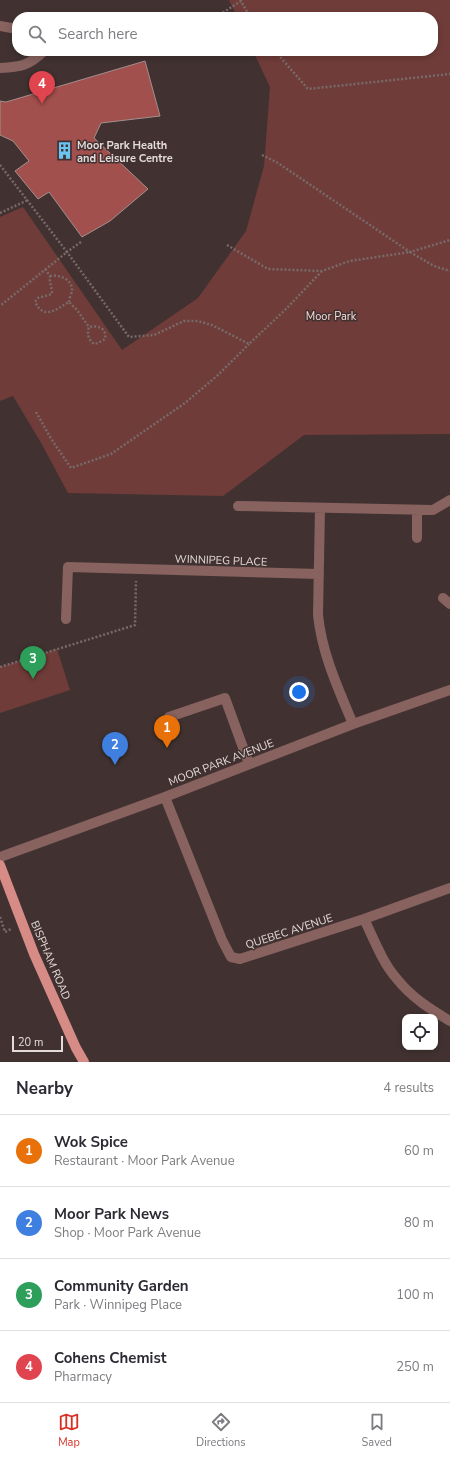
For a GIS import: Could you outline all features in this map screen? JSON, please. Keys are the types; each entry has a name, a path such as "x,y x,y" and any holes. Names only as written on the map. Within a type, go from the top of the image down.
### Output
{"main road":[{"name":"BISPHAM ROAD","path":"0,865 34,954 76,1048 84,1062"}],"street":[{"path":"0,26 12,28"},
{"path":"0,68 16,67 33,62 39,56"},
{"path":"238,506 433,510 450,500"},
{"path":"320,508 318,615 321,638 324,652 353,724"},
{"path":"417,510 417,538"},
{"name":"WINNIPEG PLACE","path":"66,619 68,567 319,574"},
{"name":"MOOR PARK AVENUE","path":"0,857 165,797 353,724 450,690"},
{"path":"169,718 225,698 249,764"},
{"name":"QUEBEC AVENUE","path":"165,797 222,940 231,957 240,959 364,919 450,888"},
{"path":"364,919 384,960 396,978 410,994 430,1009 450,1021"}],"path":[{"path":"224,12 241,1 247,12"},
{"path":"279,56 308,89 450,74"},
{"path":"262,155 278,163 410,252 434,266 450,271"},
{"path":"0,165 28,200 129,337 154,335 184,321 198,321 212,325 249,344"},
{"path":"0,213 28,200"},
{"path":"227,245 268,269 322,271 350,261 410,252 450,240"},
{"path":"0,306 81,242"},
{"path":"45,269 50,276 49,281 52,288 52,294 38,298 35,302 38,308 42,311 50,313 69,302 72,290 70,282 65,278 55,275 50,276"},
{"path":"36,412 50,437 71,468 111,454 179,408 218,375 286,310 322,271"},
{"path":"69,302 77,310 89,327 88,335 90,341 94,344 105,339 106,334 104,330 96,326 89,327"},
{"path":"0,667 135,625 137,570"}],"green space":[{"name":"Moor Park","path":"229,0 450,0 450,434 304,435 223,496 68,493 40,441 13,396 0,401 0,217 23,207 122,350 198,298 246,231 264,166 270,87 255,56 438,56 438,12 235,12"},
{"path":"57,649 70,690 0,713 0,667"}],"building":[{"name":"Moor Park Health and Leisure Centre","path":"145,61 160,116 101,123 94,138 148,189 110,221 82,237 49,192 38,199 15,171 29,161 13,141 0,135 0,101 6,102"}],"place":[{"name":"Cohens Chemist","path":"42,104"},
{"name":"Moor Park Health and Leisure Centre","path":"64,151"},
{"name":"Community Garden","path":"33,679"},
{"name":"Wok Spice","path":"167,748"},
{"name":"Moor Park News","path":"115,765"}]}
